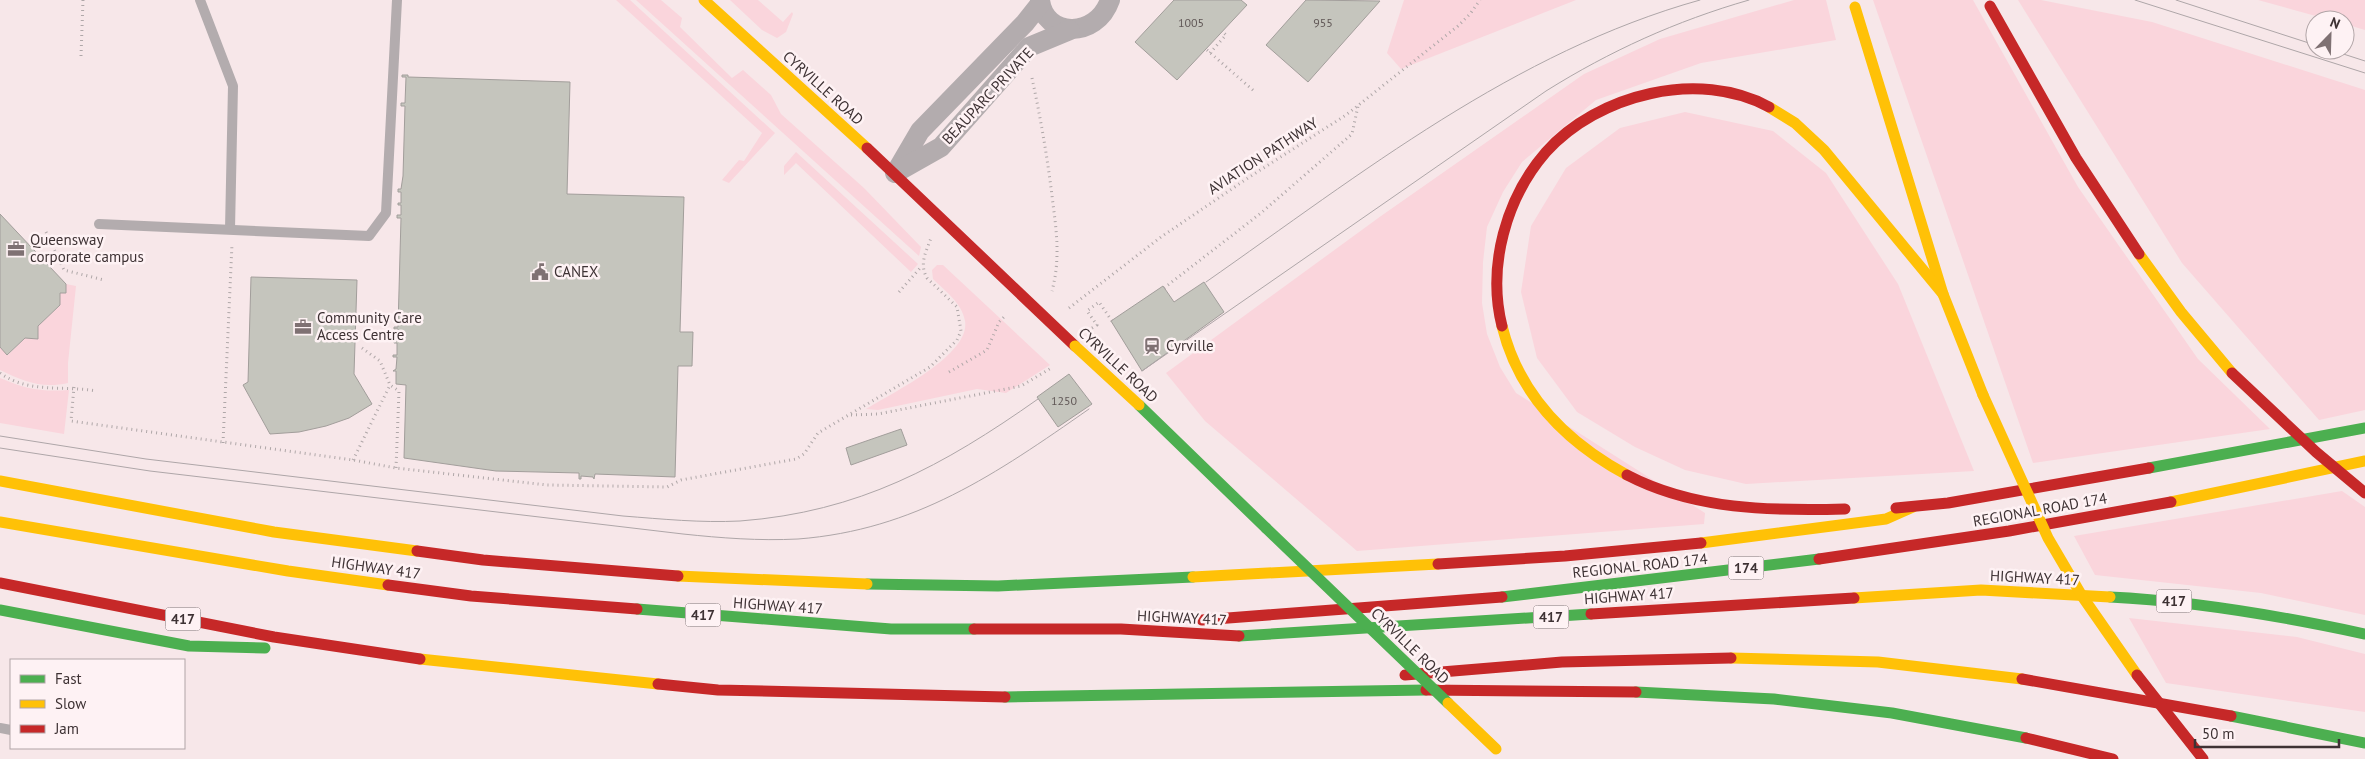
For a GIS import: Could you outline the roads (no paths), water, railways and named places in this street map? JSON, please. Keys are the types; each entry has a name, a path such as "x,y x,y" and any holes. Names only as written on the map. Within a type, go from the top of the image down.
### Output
{"main road":[{"name":"CYRVILLE ROAD","path":"704,0 895,173 1075,346 1140,405 1506,759"},
{"path":"1990,6 2102,200 2175,305 2232,373 2316,452 2365,493"},
{"path":"1856,7 1882,102 1943,294 1984,395 2048,537 2094,615 2122,656 2202,759"},
{"path":"1854,509 1794,510 1765,508 1685,497 1661,490 1638,480 1599,458 1572,439 1552,421 1523,381 1512,362 1504,337 1496,298 1496,280 1503,231 1511,210 1544,154 1578,125 1626,101 1653,91 1678,88 1706,88 1734,94 1784,114 1810,135 1835,160 1943,294"},
{"path":"1873,508 1913,507 2059,485 2365,428"},
{"name":"REGIONAL ROAD 174","path":"1120,629 1245,615 1397,606 1648,581 1794,562 2008,532 2233,492 2365,461"},
{"path":"0,481 274,532 484,560 654,575 843,584 998,586 1249,575 1565,556 1730,540 1886,519 1913,507"},
{"name":"HIGHWAY 417","path":"0,522 288,571 471,596 891,629 1120,629 1245,636 1980,590 2157,599 2281,616 2365,634"},
{"name":"417","path":"0,583 265,635 366,651 427,660 718,690 923,696 1072,697 1277,692 1609,691 1742,697 1835,706 1939,721 2016,735 2113,759"},
{"path":"0,610 190,646 366,651"},
{"path":"1394,677 1472,667 1606,660 1732,656 1861,661 1943,669 2080,688 2365,743"},
{"path":"1277,692 1375,679"}],"street":[{"name":"BEAUPARC PRIVATE","path":"895,173 941,147 1029,47 1070,30 1084,29 1097,22 1106,12 1110,0"},
{"name":"BEAUPARC PRIVATE","path":"895,173 920,131 1025,23 1040,2"},
{"path":"1040,2 1047,16 1057,25 1070,30"}],"lane":[{"path":"200,0 233,86 230,229"},
{"path":"99,224 369,236 386,213 397,0"}],"tram line":[{"path":"1206,282 1382,159 1503,83 1566,51 1632,23 1700,0"},
{"path":"1142,371 1570,76 1644,38 1695,17 1749,0"},
{"path":"2135,0 2365,73"},
{"path":"2176,0 2305,42"},
{"path":"2355,58 2365,61"},
{"path":"0,436 146,459 623,516 696,521 740,521 783,516 823,508 898,482 968,445 1038,399"},
{"path":"0,448 150,471 683,534 740,539 783,540 840,533 880,524 917,511 987,476 1089,409"}],"place":[{"name":"Queensway corporate campus","path":"16,249"},
{"name":"CANEX","path":"540,272"},
{"name":"Community Care Access Centre","path":"303,327"},
{"name":"Cyrville","path":"1152,346"}]}
